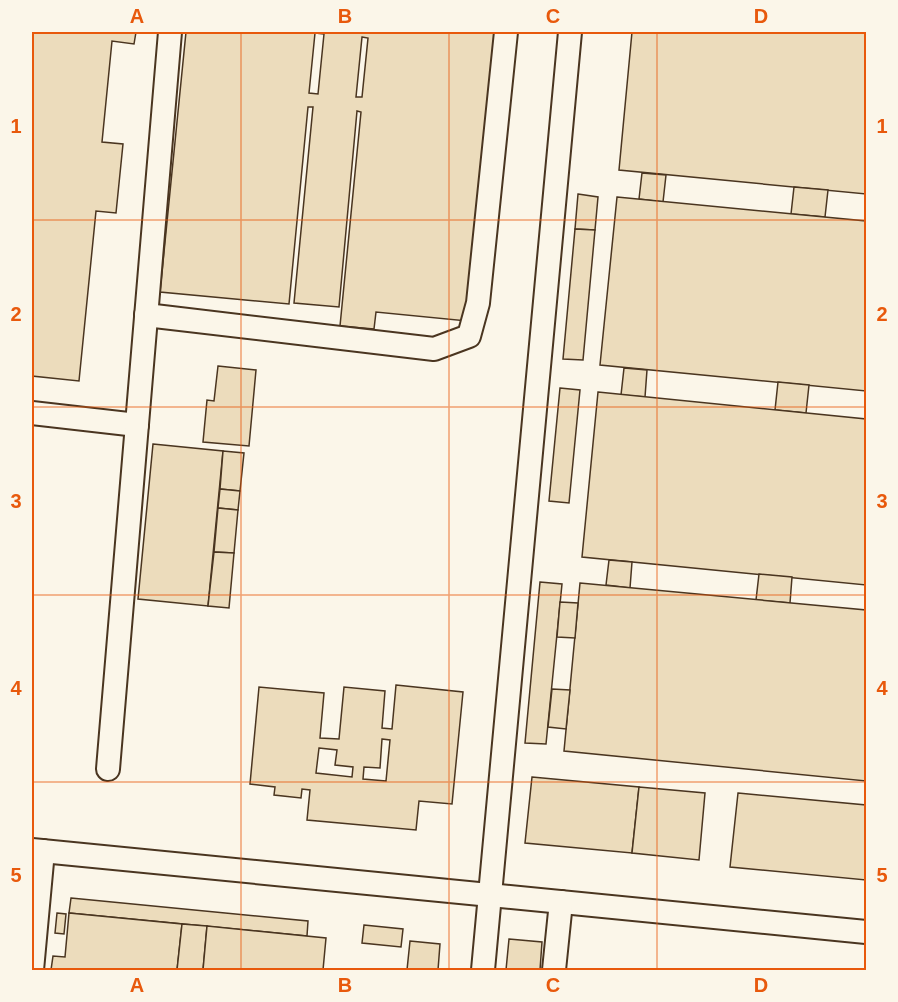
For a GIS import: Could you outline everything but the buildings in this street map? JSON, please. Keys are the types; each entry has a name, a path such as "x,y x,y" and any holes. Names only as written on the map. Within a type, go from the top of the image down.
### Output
{"lane":[{"path":"108,769 170,32"},
{"path":"146,315 435,349 469,336 478,303 506,32"},
{"path":"483,970 570,32"},
{"path":"32,412 137,424"},
{"path":"32,970 37,850 867,932"},
{"path":"554,970 561,902"}]}
